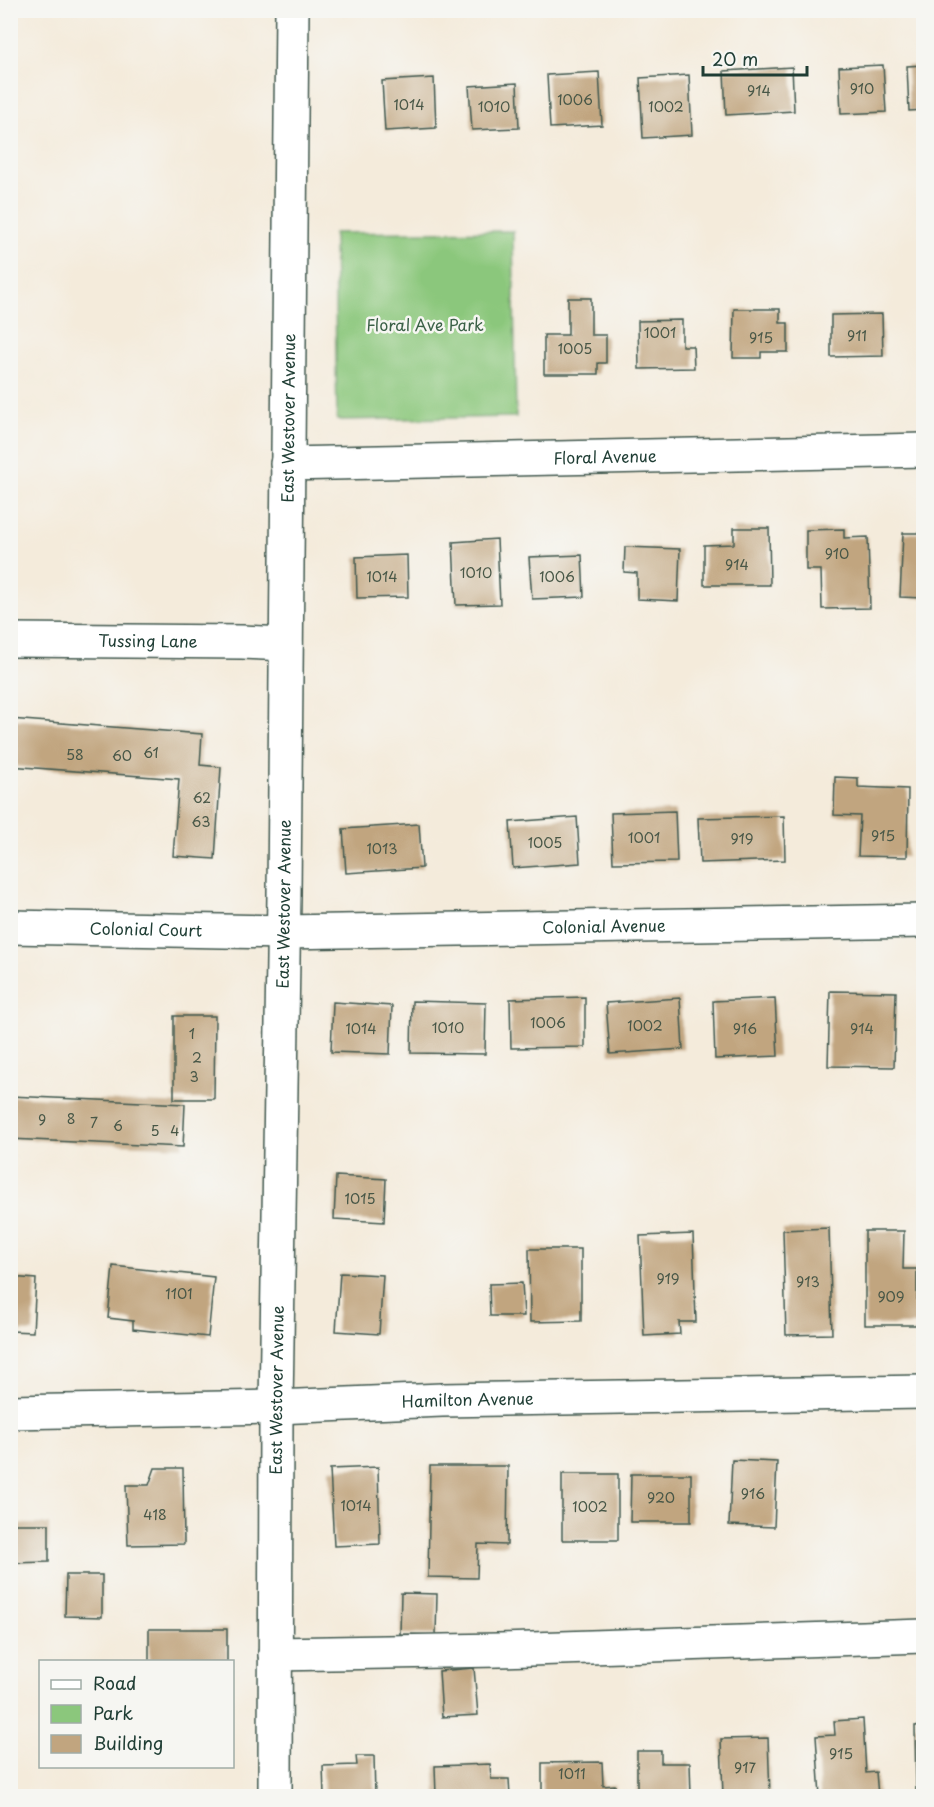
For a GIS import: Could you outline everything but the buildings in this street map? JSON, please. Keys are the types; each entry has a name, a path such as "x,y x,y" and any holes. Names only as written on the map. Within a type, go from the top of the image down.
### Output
{"street":[{"name":"East Westover Avenue","path":"275,1797 276,1407 292,10"},
{"name":"Floral Avenue","path":"287,464 924,450"},
{"name":"Tussing Lane","path":"10,640 286,644"},
{"name":"Colonial Avenue","path":"283,932 924,921"},
{"name":"Colonial Court","path":"10,927 283,932"},
{"name":"Hamilton Avenue","path":"10,1412 276,1407 442,1400 924,1392"},
{"path":"275,1654 499,1650 924,1636"}],"green space":[{"name":"Floral Ave Park","path":"513,231 516,417 337,420 334,233"}]}
